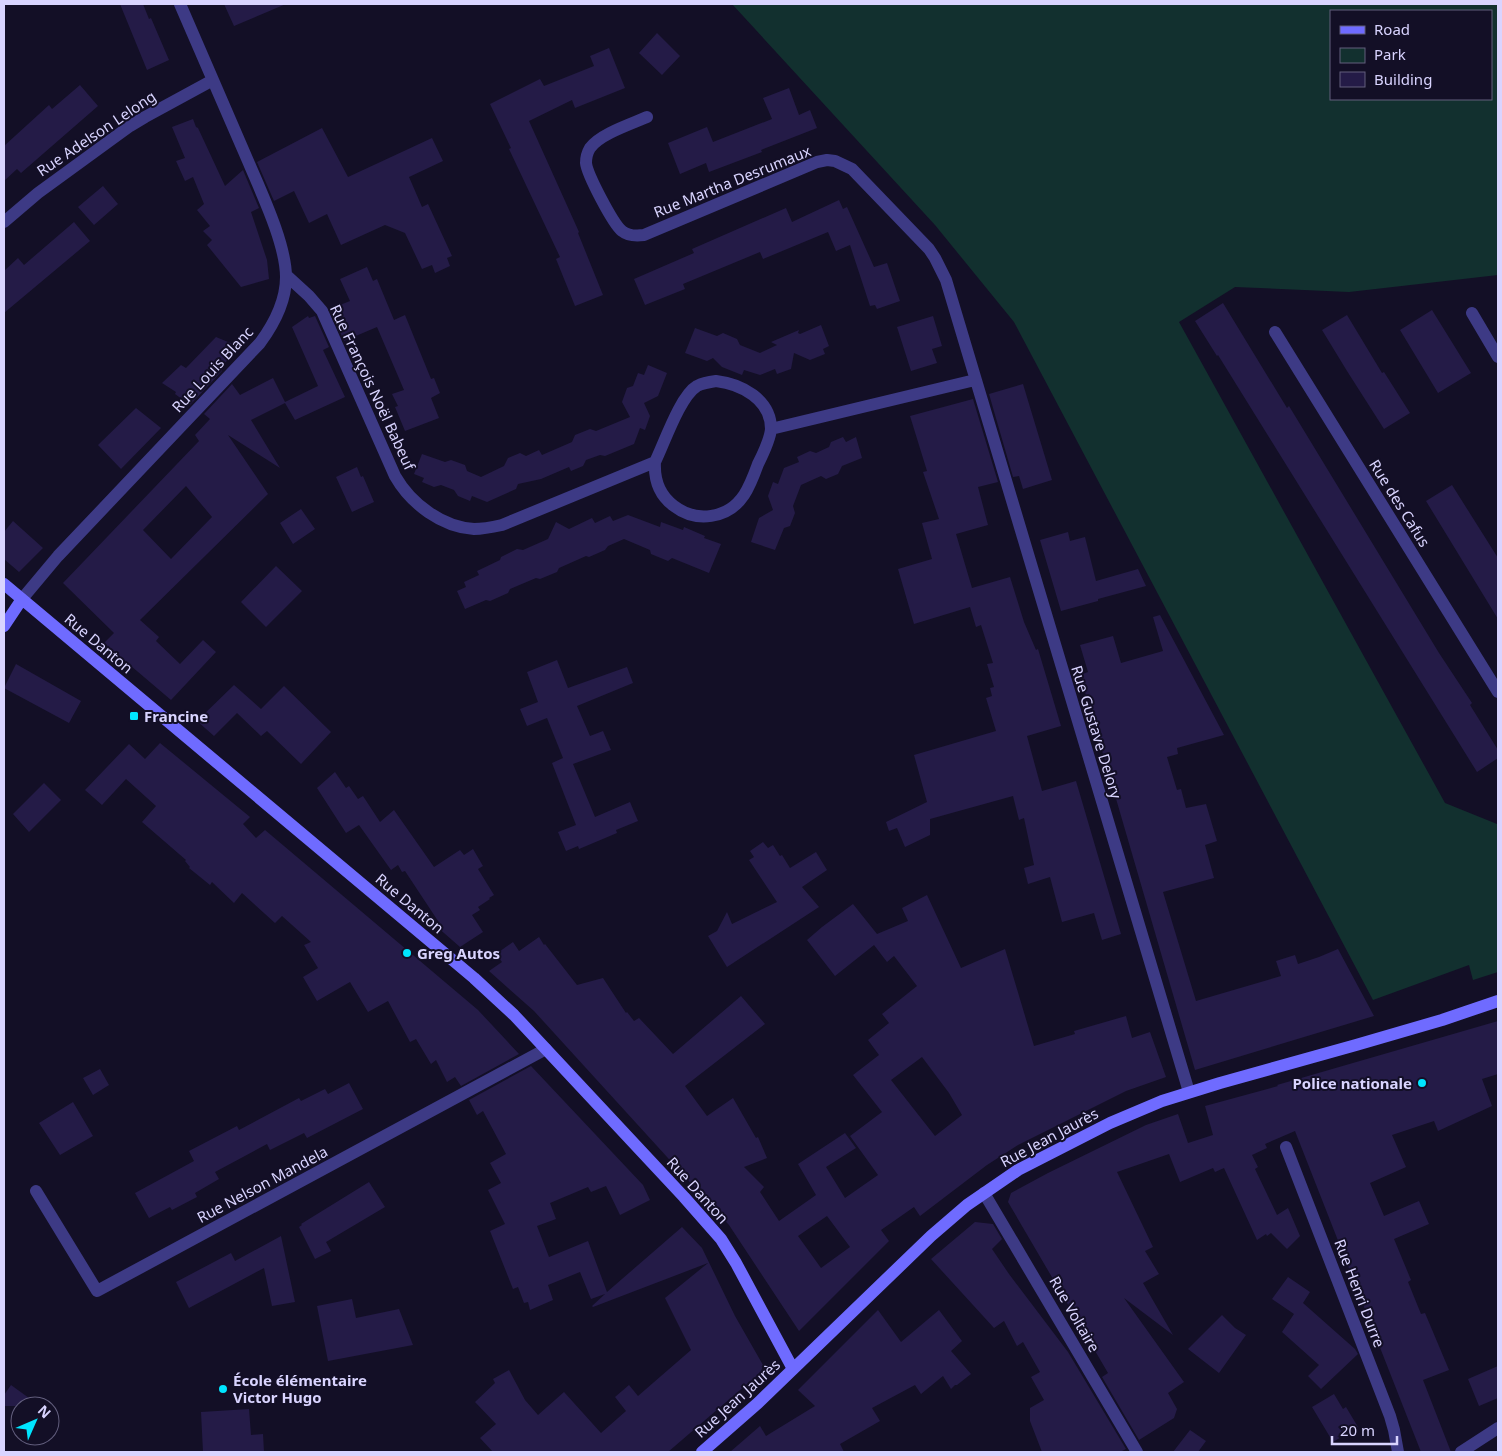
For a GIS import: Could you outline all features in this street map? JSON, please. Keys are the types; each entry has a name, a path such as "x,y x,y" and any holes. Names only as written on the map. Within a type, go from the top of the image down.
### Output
{"street":[{"name":"Rue Louis Blanc","path":"22,599 58,556 260,343 280,309 286,286 286,275 274,226 180,4"},
{"name":"Rue Adelson Lelong","path":"4,222 38,193 130,126 213,80"},
{"name":"Rue Martha Desrumaux","path":"647,117 605,137 591,148 587,155 587,168 608,214 622,231 628,235 644,235 817,162 827,160 844,164 859,174 935,258 946,280 976,380"},
{"name":"Rue François Noël Babeuf","path":"286,275 322,311 395,476 408,495 430,513 453,524 476,529 502,525 655,462"},
{"path":"1472,313 1498,356"},
{"name":"Rue des Cafus","path":"1275,332 1498,692"},
{"path":"771,430 976,380"},
{"name":"Rue Gustave Delory","path":"976,380 1188,1092"},
{"path":"716,381 737,385 748,391 764,406 768,414 771,430 765,448 743,496 726,512 706,518 685,512 674,506 660,490 655,476 655,462 682,402 695,387 706,382 716,381"},
{"name":"Rue Danton","path":"4,584 474,978 514,1015 684,1197 720,1239 736,1263 793,1369"},
{"path":"4,626 22,599"},
{"name":"Rue Jean Jaurès","path":"702,1452 758,1403 931,1236 967,1205 1018,1170 1110,1123 1143,1108 1188,1092 1366,1042 1498,1001"},
{"name":"Rue Nelson Mandela","path":"36,1191 97,1291 546,1049"},
{"name":"Rue Henri Durre","path":"1286,1147 1390,1416 1398,1452"},
{"name":"Rue Voltaire","path":"984,1193 1137,1452"},
{"path":"1461,1452 1498,1428"}],"green space":[{"path":"732,4 1498,4 1498,275 1349,292 1235,287 1179,322 1445,803 1498,823 1498,972 1473,980 1469,965 1373,1000 1014,322 935,225"}],"building":[{"path":"120,4 143,4 169,60 147,70"},
{"path":"224,4 286,4 234,26"},
{"path":"657,33 680,56 662,75 639,53"},
{"path":"609,48 625,88 575,108 572,100 529,121 579,232 603,295 575,306 556,259 560,257 490,104 540,79 544,86 594,66 590,56"},
{"path":"80,85 98,106 21,173 17,169 4,181 4,146 49,105 52,109"},
{"path":"789,88 799,115 810,110 817,128 709,172 706,163 680,174 668,143 707,127 713,142 772,119 763,98"},
{"path":"193,119 225,186 243,170 259,208 251,212 267,260 269,279 241,287 207,245 212,240 203,231 210,226 197,210 204,204 193,177 185,181 176,161 185,158 172,127"},
{"path":"322,128 348,177 432,138 443,161 409,177 422,207 428,204 452,256 447,258 450,266 435,273 432,265 422,269 405,233 385,225 341,245 327,214 309,223 294,191 274,201 257,162"},
{"path":"103,186 118,204 94,225 78,207"},
{"path":"839,200 843,209 847,207 874,267 887,263 900,301 877,309 875,305 870,306 850,245 836,251 828,232 763,259 760,252 683,284 685,289 645,305 634,279 694,253 692,249 786,208 792,222"},
{"path":"74,222 90,241 4,313 4,271 18,258 24,265"},
{"path":"367,267 373,281 377,279 394,320 405,315 431,379 434,378 440,393 431,398 439,418 405,431 395,407 398,406 392,394 404,390 377,327 344,341 330,309 350,301 340,279"},
{"path":"1223,303 1287,408 1289,406 1439,653 1472,703 1470,705 1498,750 1498,758 1477,772 1195,321"},
{"path":"1432,310 1471,373 1438,393 1400,330"},
{"path":"1347,315 1382,373 1384,372 1410,413 1384,429 1322,330"},
{"path":"308,316 309,318 315,316 329,347 323,350 345,397 295,420 285,403 251,420 280,468 228,435 268,494 140,620 159,637 156,641 180,664 203,640 216,652 171,700 104,643 114,633 63,583 199,441 195,435 210,419 204,414 232,384 240,395 273,378 285,402 318,386 292,327","holes":["186,486 212,517 171,559 143,530"]},
{"path":"933,316 942,346 932,349 937,363 911,371 897,327"},
{"path":"821,325 829,346 823,349 825,354 810,360 794,353 791,369 777,374 775,369 760,375 744,370 742,375 722,367 713,358 707,361 685,353 695,328 717,336 723,333 737,339 740,345 760,353 777,345 771,342 799,330 798,333 800,334"},
{"path":"216,337 240,347 220,368 222,371 190,405 175,394 176,392 162,383 181,365 186,368"},
{"path":"648,365 667,373 658,396 644,403 650,416 645,430 640,428 634,444 605,456 600,455 586,460 583,466 571,471 569,467 541,479 518,484 516,489 487,502 472,496 470,501 458,496 454,490 441,485 434,487 422,482 424,478 414,474 422,454 445,462 451,460 465,465 467,471 481,477 504,466 508,458 520,453 526,456 539,450 542,455 572,442 575,435 590,429 596,431 630,417 622,402 627,388 633,386 638,373 644,375"},
{"path":"1023,384 1052,480 1023,489 1019,476 1013,477 989,394"},
{"path":"973,399 998,482 978,487 988,525 956,534 972,588 1010,577 1024,622 1036,650 1038,649 1061,726 1027,736 1042,791 1076,781 1121,934 1102,940 1094,913 1062,922 1050,877 1028,884 1024,868 1034,865 1024,818 1019,820 1013,796 930,819 930,835 905,847 897,828 889,831 886,822 927,802 914,755 996,731 986,698 992,696 990,688 994,687 987,664 993,663 981,625 976,627 970,607 914,624 898,569 932,559 922,523 939,519 923,472 927,471 910,416"},
{"path":"136,408 161,428 121,469 98,445"},
{"path":"843,437 846,442 856,437 862,458 842,466 838,474 826,479 821,476 801,485 793,506 795,513 790,526 784,528 775,550 751,542 759,518 773,510 768,496 773,482 778,484 784,468 799,462 797,457 810,451 816,453 829,447 831,442"},
{"path":"357,467 374,502 352,512 336,477"},
{"path":"1452,485 1498,558 1498,619 1426,501"},
{"path":"301,509 315,529 293,544 280,523"},
{"path":"628,515 660,527 661,522 683,530 684,527 705,536 704,538 721,544 709,573 672,558 668,561 651,554 650,550 624,539 608,546 605,550 559,568 557,572 540,579 536,578 510,589 508,593 490,601 486,600 465,609 457,591 466,587 464,582 479,575 477,571 500,560 501,557 517,549 523,550 548,539 556,522 569,529 592,518 595,523 610,516 613,521"},
{"path":"13,521 43,548 19,572 4,559 4,532"},
{"path":"1068,532 1070,541 1085,537 1096,581 1138,569 1146,586 1061,611 1040,540"},
{"path":"276,566 302,591 266,627 241,602"},
{"path":"1160,615 1224,735 1177,748 1178,754 1167,757 1177,790 1181,789 1186,808 1206,804 1217,841 1205,845 1214,878 1163,892 1196,1001 1281,976 1276,961 1295,955 1298,964 1338,949 1374,1016 1195,1070 1080,675 1088,672 1080,645 1113,636 1121,663 1163,651 1153,617"},
{"path":"557,660 568,688 627,667 633,683 577,706 590,736 603,731 611,750 573,764 595,817 630,802 638,821 616,830 617,833 579,849 578,846 566,851 558,832 576,825 552,763 563,758 547,718 527,726 520,709 538,702 527,672"},
{"path":"16,664 81,701 69,723 4,688"},
{"path":"234,685 261,709 284,686 331,732 301,764 267,731 261,736 237,713 214,736 197,721"},
{"path":"160,743 250,817 243,824 256,838 265,830 478,1010 519,1054 461,1086 455,1077 447,1082 436,1060 431,1064 416,1039 410,1042 388,1001 368,1012 350,982 317,1001 303,977 318,968 304,945 311,942 282,916 275,923 242,893 234,903 212,882 210,885 189,868 186,860 142,822 156,806 126,779 102,805 85,790 129,744 145,759"},
{"path":"335,772 346,788 349,786 358,799 363,796 380,822 394,810 434,867 460,850 464,855 473,849 483,866 478,869 494,895 478,907 480,910 472,915 483,932 460,947 436,926 440,924 405,871 402,872 398,865 391,870 359,825 346,833 317,788"},
{"path":"44,783 61,800 29,832 13,814"},
{"path":"763,842 768,848 773,845 790,868 816,852 827,870 802,887 819,907 727,967 708,936 717,931 727,912 732,924 777,902 749,860 754,857 750,851"},
{"path":"927,895 961,968 1005,949 1034,1046 1075,1034 1074,1031 1126,1016 1132,1038 1150,1032 1166,1077 1126,1091 1018,1145 987,1165 920,1216 914,1207 881,1230 889,1241 799,1331 729,1225 534,1011 489,971 502,962 496,954 513,942 519,951 539,937 577,985 603,978 626,1013 634,1021 639,1018 673,1054 741,996 765,1024 685,1086 707,1116 733,1098 756,1138 758,1137 767,1158 744,1167 764,1187 760,1192 779,1221 816,1195 798,1164 845,1133 856,1148 826,1167 845,1198 878,1175 850,1136 882,1112 853,1075 879,1055 868,1040 889,1023 882,1014 917,986 894,956 887,962 874,945 835,976 807,940 853,904 877,934 908,921 902,908","holes":["922,1057 949,1093 962,1115 935,1136 891,1080","827,1216 850,1247 821,1268 798,1236"]},
{"path":"1498,1021 1498,1074 1482,1079 1492,1106 1438,1131 1434,1121 1392,1135 1406,1167 1370,1183 1384,1216 1419,1201 1429,1224 1394,1239 1411,1280 1408,1282 1421,1314 1425,1313 1449,1370 1423,1380 1451,1452 1421,1452 1295,1131 1265,1144 1267,1148 1252,1155 1258,1167 1255,1169 1277,1215 1288,1208 1300,1236 1287,1249 1271,1233 1257,1240 1224,1168 1215,1172 1213,1168 1180,1182 1169,1154 1117,1172 1153,1247 1145,1251 1159,1274 1143,1283 1173,1335 1124,1298 1184,1382 1168,1393 1177,1409 1174,1418 1139,1440 1102,1377 1108,1373 1008,1202 1011,1193 1146,1125 1178,1114 1188,1143 1213,1135 1205,1106"},
{"path":"531,1066 643,1185 650,1200 620,1215 606,1186 591,1192 588,1187 550,1203 556,1219 537,1226 549,1257 588,1241 607,1292 682,1227 702,1248 735,1316 763,1365 761,1372 668,1452 493,1452 480,1438 496,1424 475,1402 495,1383 493,1379 509,1370 525,1400 538,1415 564,1392 601,1433 626,1411 615,1397 629,1385 638,1396 691,1350 665,1298 708,1263 593,1307 605,1294 591,1299 580,1272 548,1285 553,1300 530,1310 528,1302 524,1303 518,1287 513,1289 490,1231 505,1224 488,1190 501,1183 490,1163 506,1154 483,1111 477,1115 469,1100"},
{"path":"100,1069 109,1085 93,1095 83,1078"},
{"path":"349,1083 363,1109 307,1138 304,1133 270,1150 267,1144 215,1172 219,1179 195,1193 197,1197 172,1210 170,1207 149,1218 135,1193 194,1161 189,1151 237,1126 239,1130 299,1098 301,1101 325,1089 328,1094"},
{"path":"73,1102 93,1136 60,1155 39,1123"},
{"path":"369,1182 385,1207 326,1242 331,1251 315,1259 299,1227 301,1224"},
{"path":"975,1222 993,1224 1002,1239 992,1249 1068,1352 1126,1449 1120,1452 1042,1452 1030,1421 1030,1408 1044,1400 1031,1377 1040,1372 1023,1342 1017,1346 1004,1321 994,1328 931,1259"},
{"path":"281,1236 295,1302 272,1306 264,1268 189,1308 176,1282 231,1253 235,1261"},
{"path":"1288,1277 1310,1292 1303,1303 1355,1349 1358,1354 1321,1389 1308,1376 1319,1365 1282,1332 1294,1314 1272,1299"},
{"path":"352,1299 356,1318 399,1309 413,1345 328,1361 317,1306"},
{"path":"878,1310 901,1342 939,1310 962,1341 951,1351 971,1374 951,1389 943,1376 921,1394 915,1385 872,1408 880,1421 840,1444 844,1452 730,1452 760,1426 766,1436 815,1406 798,1390"},
{"path":"1222,1315 1235,1328 1246,1335 1219,1373 1188,1349"},
{"path":"1498,1366 1498,1398 1479,1406 1468,1379"},
{"path":"11,1385 26,1396 10,1396 10,1406 4,1406 4,1395"},
{"path":"1334,1394 1343,1409 1346,1407 1358,1427 1333,1442 1312,1407"},
{"path":"249,1409 251,1435 263,1434 264,1452 203,1452 201,1412"},
{"path":"1190,1430 1206,1441 1198,1452 1173,1452"}],"place":[{"name":"Francine","path":"134,716"},
{"name":"Greg Autos","path":"407,953"},
{"name":"Police nationale","path":"1422,1083"},
{"name":"École élémentaire Victor Hugo","path":"223,1389"}]}
